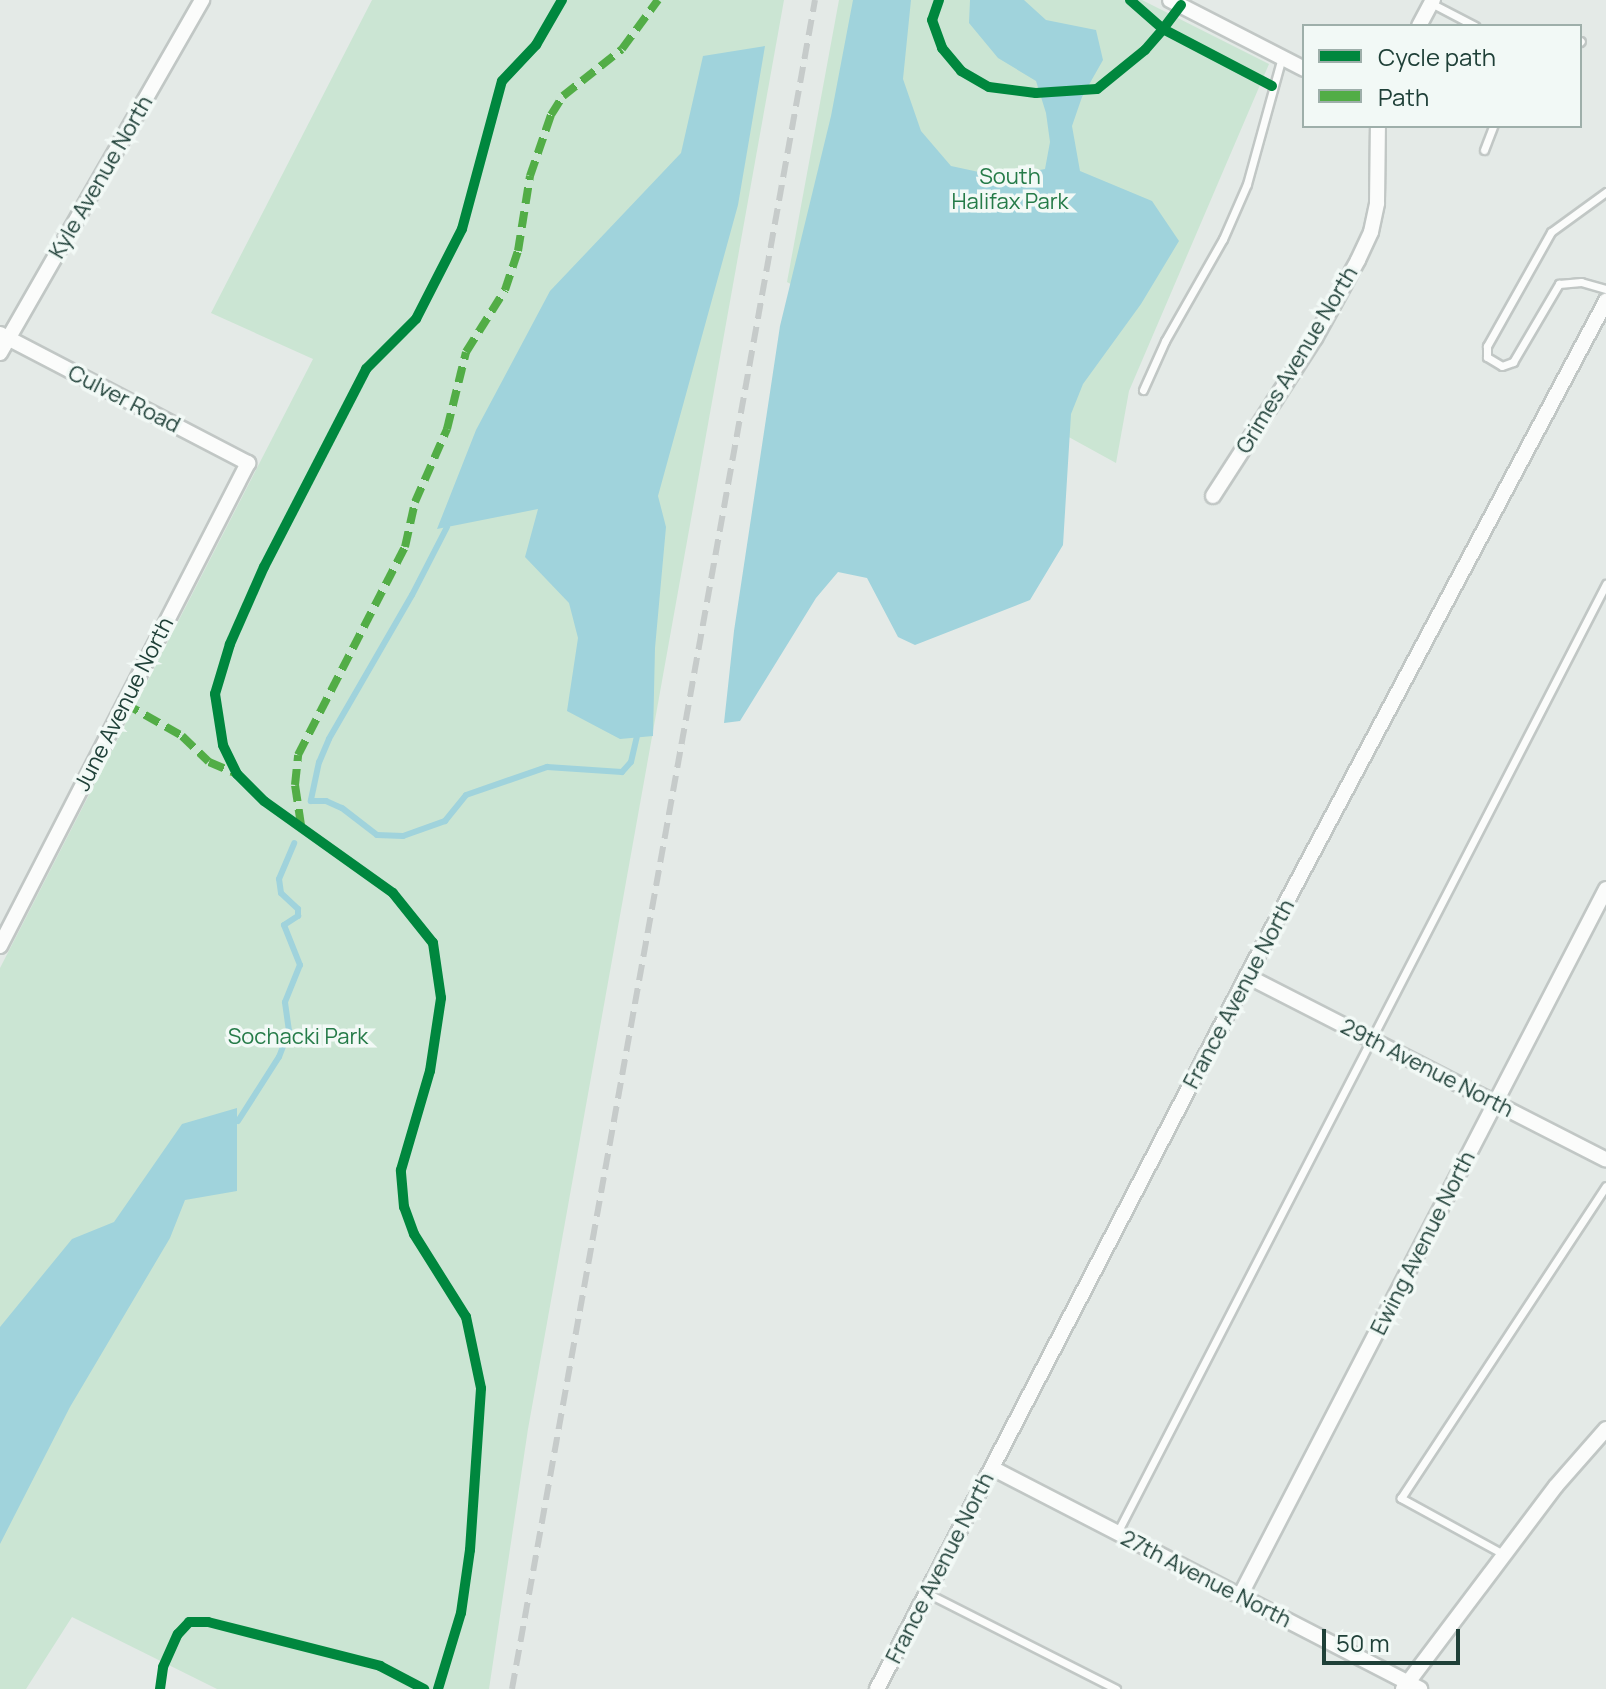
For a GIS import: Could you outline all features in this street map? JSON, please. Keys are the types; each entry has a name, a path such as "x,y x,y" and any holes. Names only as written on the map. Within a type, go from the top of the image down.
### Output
{"street":[{"name":"Kyle Avenue North","path":"0,353 4,336 202,0"},
{"path":"1170,0 1302,68"},
{"path":"1420,24 1432,1"},
{"name":"Grimes Avenue North","path":"1213,496 1315,338 1371,232 1377,203 1378,128"},
{"name":"France Avenue North","path":"877,1689 1247,976 1606,301"},
{"path":"1591,330 1606,339"},
{"name":"Culver Road","path":"4,336 248,463"},
{"name":"June Avenue North","path":"0,946 248,463"},
{"name":"Ewing Avenue North","path":"1240,1596 1606,889"},
{"name":"29th Avenue North","path":"1247,976 1606,1160"},
{"path":"1410,1687 1556,1486 1606,1429"},
{"name":"27th Avenue North","path":"992,1468 1410,1687"}],"lane":[{"path":"1432,1 1472,24"},
{"path":"1143,390 1172,328 1223,239 1247,184 1282,57"},
{"path":"1484,150 1492,128"},
{"path":"1606,192 1551,232 1487,346 1487,357 1502,366 1513,362 1559,284 1581,282 1606,289"},
{"path":"1117,1533 1606,584"},
{"path":"1505,1555 1401,1498 1606,1186"},
{"path":"927,1593 1116,1689"}],"green space":[{"name":"Sochacki Park","path":"372,0 784,0 528,1429 489,1689 217,1689 72,1617 26,1689 0,1689 0,968 313,359 211,313"},
{"name":"South Halifax Park","path":"839,0 1142,0 1269,64 1129,391 1116,463 787,282"}],"water":[{"path":"853,0 911,0 903,79 921,131 951,166 1002,177 1045,169 1050,142 1046,113 1036,81 998,58 969,23 970,0 1024,0 1046,20 1096,30 1103,60 1082,97 1072,126 1080,171 1152,201 1179,241 1141,304 1083,384 1071,414 1063,545 1030,600 915,645 898,637 867,578 838,572 816,598 740,721 724,723 734,631 780,326 831,116"},
{"path":"765,46 738,205 658,496 666,527 655,648 653,736 620,739 567,711 578,638 569,603 525,557 538,509 437,529 476,430 550,291 681,153 703,56"},
{"path":"237,1108 237,1191 185,1200 170,1238 70,1407 0,1544 0,1327 72,1239 114,1222 182,1124"}],"waterway":[{"path":"447,527 412,595 329,739 319,762 311,801 326,801 342,808 377,835 403,836 445,821 466,795 547,767 622,772 631,762 637,737"},
{"path":"238,1121 279,1057 289,1031 285,1002 300,965 284,925 298,916 298,909 281,893 279,879 294,843"}],"railway":[{"path":"512,1689 815,0"}],"marked path":[{"path":"301,825 295,785 298,755 405,547 415,502 447,429 466,352 505,290 518,251 530,176 551,115 563,96 622,49 658,0"},
{"path":"124,703 182,736 209,762 237,774"}],"cycle path":[{"path":"438,1689 461,1613 470,1550 481,1388 466,1317 414,1234 404,1207 401,1170 430,1071 441,998 433,943 393,893 264,801 237,774 223,745 215,694 230,644 264,567 366,369 416,319 462,229 502,81 536,45 562,0"},
{"path":"939,0 932,20 942,48 961,71 989,87 1036,93 1097,89 1145,50 1163,29 1130,0"},
{"path":"1181,5 1163,29 1272,86"},
{"path":"160,1689 163,1667 178,1634 189,1622 208,1622 380,1666 424,1689"}]}
